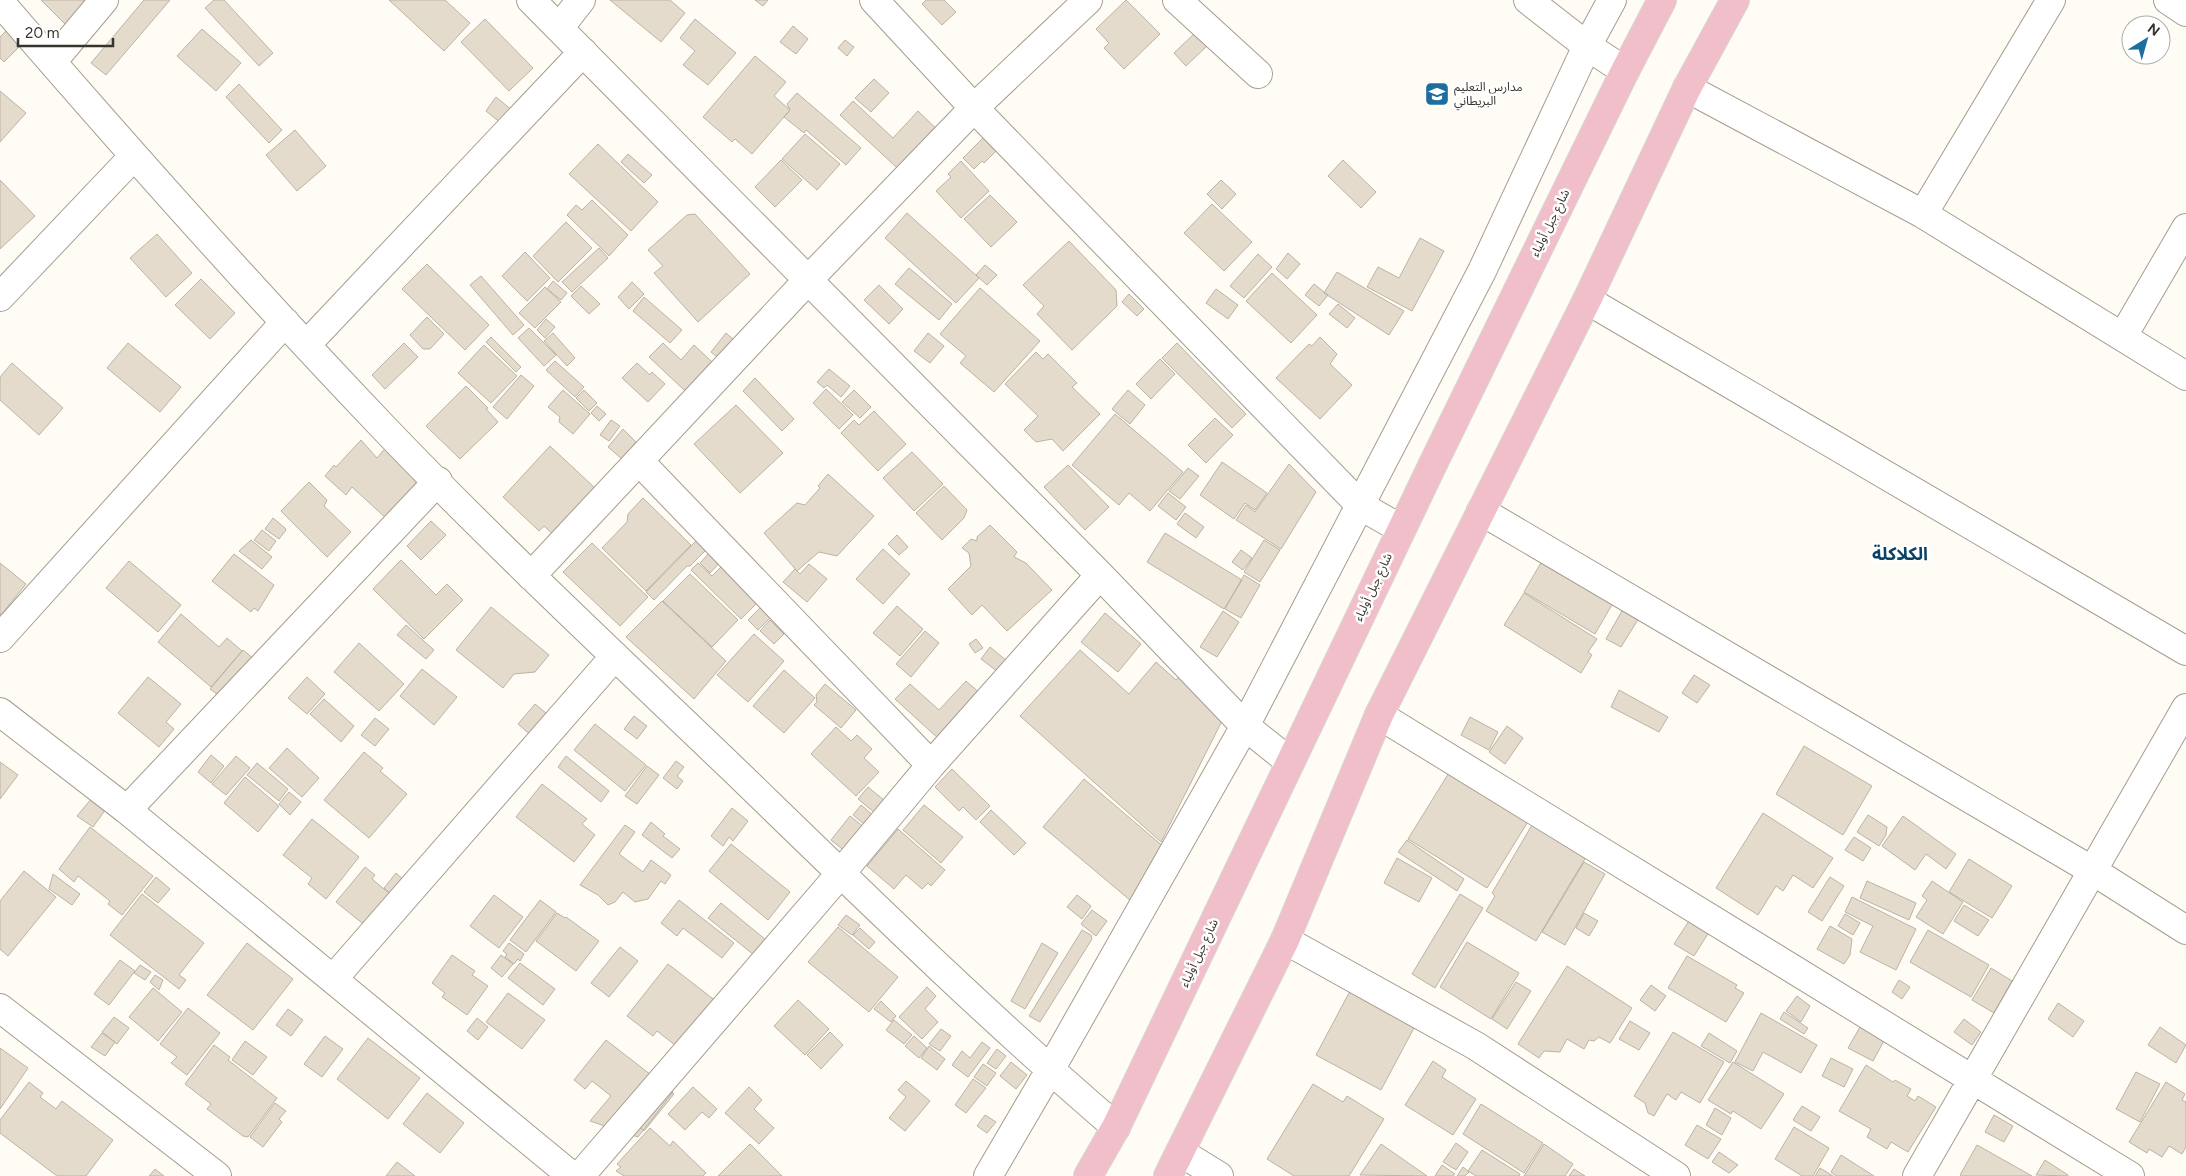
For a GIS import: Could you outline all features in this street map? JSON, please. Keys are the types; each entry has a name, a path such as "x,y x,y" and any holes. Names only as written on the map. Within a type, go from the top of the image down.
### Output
{"main road":[{"name":"شارع جبل أولياء","path":"1088,1176 1116,1127 1401,530 1625,71 1662,0"},
{"path":"1168,1176 1285,940 1379,715 1587,300 1687,88 1735,0"}],"street":[{"path":"52,62 104,0"},
{"path":"531,0 1100,575 1245,726 1290,762"},
{"path":"559,28 582,0"},
{"path":"874,0 974,108 1361,506 1401,530"},
{"path":"531,576 640,462 807,281 974,108 1088,0"},
{"path":"1177,0 1258,74"},
{"path":"1528,0 1587,46 1625,71"},
{"path":"988,1176 1245,726 1482,272 1587,46 1612,0"},
{"path":"1923,214 2051,0"},
{"path":"2168,0 2186,12"},
{"path":"0,2 133,157 385,429 531,576 841,873 1050,1070 1116,1127"},
{"path":"307,344 583,52"},
{"path":"1687,88 1923,214 2186,376"},
{"path":"0,297 133,157"},
{"path":"2123,336 2186,228"},
{"path":"1587,300 2186,651"},
{"path":"0,638 286,322"},
{"path":"640,462 931,764"},
{"path":"127,810 438,482"},
{"path":"1480,511 2093,870 2186,930"},
{"path":"580,1176 841,873 931,764 1100,575"},
{"path":"333,980 615,656"},
{"path":"1917,1176 2186,708"},
{"path":"0,712 127,810 572,1176"},
{"path":"1379,715 2130,1176"},
{"path":"1285,940 1476,1046 1676,1176"},
{"path":"0,1008 217,1176"},
{"path":"1180,1152 1219,1176"}],"building":[{"path":"41,0 86,0 68,27"},
{"path":"144,0 170,0 106,75 91,63"},
{"path":"214,0 224,0 273,53 259,66 205,8"},
{"path":"389,0 445,0 470,23 444,51"},
{"path":"610,0 670,0 685,13 661,42"},
{"path":"755,0 768,0 763,6"},
{"path":"926,0 944,0 956,12 942,25 922,4"},
{"path":"1126,0 1160,34 1124,69 1104,48 1109,43 1096,29"},
{"path":"485,19 533,68 509,91 461,42"},
{"path":"695,19 736,53 708,85 683,65 695,51 680,38"},
{"path":"793,26 808,39 796,54 780,42"},
{"path":"202,29 241,63 216,91 177,56"},
{"path":"7,30 21,45 4,62 0,58 0,37"},
{"path":"1197,31 1209,44 1186,66 1174,53"},
{"path":"845,40 854,47 847,56 838,48"},
{"path":"755,56 786,82 774,96 790,110 752,154 735,139 732,142 703,117"},
{"path":"874,79 889,93 871,112 855,98"},
{"path":"239,84 282,130 269,143 226,97"},
{"path":"0,91 26,113 0,142"},
{"path":"797,93 861,148 846,165 806,130 804,133 784,117 790,110 787,104"},
{"path":"496,97 513,111 502,124 486,111"},
{"path":"853,101 893,138 918,111 946,138 908,178 840,115"},
{"path":"295,130 326,166 297,191 266,155"},
{"path":"805,134 840,164 817,190 782,159"},
{"path":"983,138 996,151 984,163 982,161 974,169 963,158"},
{"path":"598,144 658,202 631,231 569,174"},
{"path":"628,154 652,175 644,183 621,162"},
{"path":"781,160 802,180 775,207 755,187"},
{"path":"1343,160 1376,192 1361,208 1328,176"},
{"path":"961,161 989,191 961,218 936,191 951,177 948,174"},
{"path":"0,180 35,216 0,249"},
{"path":"1221,180 1236,194 1222,209 1207,194"},
{"path":"990,195 1017,222 991,247 964,219"},
{"path":"592,200 628,235 609,256 567,215 576,205 582,210"},
{"path":"1212,204 1252,242 1224,271 1184,233"},
{"path":"907,213 979,278 956,303 885,238"},
{"path":"695,214 750,274 698,322 654,273 663,266 648,250 687,215"},
{"path":"566,222 592,248 558,282 533,256"},
{"path":"157,234 192,273 166,297 130,258"},
{"path":"1420,238 1444,251 1412,311 1367,287 1378,267 1399,278"},
{"path":"1069,241 1116,290 1117,306 1072,350 1037,314 1044,306 1023,285"},
{"path":"599,248 608,258 572,292 562,282"},
{"path":"525,252 550,278 527,301 502,276"},
{"path":"1288,253 1300,264 1287,279 1276,269"},
{"path":"1258,254 1272,267 1244,298 1230,286"},
{"path":"427,264 489,325 465,350 402,289"},
{"path":"985,265 997,275 987,285 976,275"},
{"path":"909,268 952,304 939,320 895,284"},
{"path":"1337,272 1404,311 1389,335 1324,293"},
{"path":"1272,273 1317,315 1291,343 1246,301"},
{"path":"481,276 524,325 513,335 470,285"},
{"path":"201,279 235,313 210,339 175,305"},
{"path":"553,281 567,293 561,300 547,289"},
{"path":"632,282 644,294 629,309 618,297"},
{"path":"1314,284 1328,295 1319,306 1305,295"},
{"path":"879,285 903,309 889,324 864,300"},
{"path":"581,286 600,304 589,314 571,296"},
{"path":"545,287 561,302 535,328 519,313"},
{"path":"980,288 1040,341 994,392 960,363 966,356 940,334"},
{"path":"1216,289 1238,305 1228,319 1206,303"},
{"path":"1129,294 1144,309 1137,316 1122,302"},
{"path":"644,297 682,330 670,343 633,311"},
{"path":"1338,304 1355,318 1347,328 1329,314"},
{"path":"427,317 444,334 430,349 423,349 410,335"},
{"path":"546,319 555,327 545,338 537,330"},
{"path":"529,328 556,355 544,366 518,338"},
{"path":"553,333 575,358 567,366 544,341"},
{"path":"726,333 740,345 725,363 711,352"},
{"path":"928,333 944,346 930,363 914,351"},
{"path":"491,337 521,367 516,372 486,342"},
{"path":"1320,337 1337,354 1330,364 1352,385 1320,419 1276,378 1309,344 1312,346"},
{"path":"128,343 181,387 160,412 107,368"},
{"path":"404,343 418,357 385,389 372,375"},
{"path":"663,343 681,360 694,345 727,376 700,405 649,357"},
{"path":"1177,343 1246,414 1232,428 1162,358"},
{"path":"484,345 517,376 491,403 458,373"},
{"path":"1036,352 1043,359 1048,354 1077,383 1072,387 1100,414 1063,451 1052,439 1036,442 1024,430 1038,416 1005,384"},
{"path":"1160,359 1175,374 1151,399 1136,384"},
{"path":"555,361 584,387 575,397 546,370"},
{"path":"12,363 63,408 39,435 0,400 0,377"},
{"path":"637,363 650,375 652,372 665,384 648,402 622,378"},
{"path":"829,369 850,386 841,397 827,385 824,388 817,382"},
{"path":"521,375 534,386 507,419 493,407"},
{"path":"755,378 794,419 782,431 743,391"},
{"path":"466,386 488,408 486,409 498,422 460,459 426,426"},
{"path":"826,389 853,415 839,429 813,403"},
{"path":"563,390 590,414 573,434 559,422 560,417 548,407"},
{"path":"584,390 597,403 589,411 576,398"},
{"path":"854,390 871,407 860,418 842,402"},
{"path":"1128,390 1145,405 1130,424 1112,409"},
{"path":"736,405 783,453 740,493 694,444"},
{"path":"597,406 606,414 599,421 591,413"},
{"path":"874,411 906,444 878,471 841,433 854,420 859,425"},
{"path":"1115,414 1183,472 1150,511 1129,493 1119,505 1072,465"},
{"path":"1215,418 1233,435 1206,463 1188,445"},
{"path":"611,420 620,426 609,441 600,435"},
{"path":"623,429 636,442 622,459 608,447"},
{"path":"361,440 377,458 388,445 423,492 399,530 352,487 346,495 325,476"},
{"path":"550,446 610,502 568,548 544,526 539,531 503,497"},
{"path":"912,452 943,484 914,511 883,478"},
{"path":"1222,462 1267,493 1255,510 1245,503 1234,519 1200,495"},
{"path":"1289,464 1316,492 1281,549 1236,520 1246,505 1255,512"},
{"path":"1068,465 1109,507 1085,530 1044,487"},
{"path":"1188,468 1199,476 1180,499 1169,491"},
{"path":"828,474 874,516 837,556 819,552 797,571 764,533 797,503 805,505 820,488 818,486"},
{"path":"309,482 327,500 324,506 351,532 327,557 281,511"},
{"path":"944,486 967,510 964,518 942,540 916,513"},
{"path":"1168,493 1186,507 1176,520 1158,506"},
{"path":"643,498 691,545 646,591 602,548 627,522 628,514"},
{"path":"1185,513 1204,527 1196,538 1177,524"},
{"path":"273,518 286,530 279,539 265,529"},
{"path":"431,521 446,535 421,560 407,546"},
{"path":"990,525 1017,552 1014,557 1026,563 1052,590 1007,631 982,605 972,615 948,589 971,566 969,553 962,548 971,539 977,541 977,537"},
{"path":"262,530 276,541 269,551 254,540"},
{"path":"1165,533 1242,580 1224,609 1147,562"},
{"path":"897,535 908,547 899,555 888,544"},
{"path":"251,540 272,557 262,569 239,551"},
{"path":"697,540 707,549 690,566 687,566 654,600 646,592"},
{"path":"1264,540 1280,550 1260,582 1244,572"},
{"path":"592,543 648,597 620,626 563,572"},
{"path":"713,549 723,559 710,573 700,563"},
{"path":"883,549 910,574 883,604 856,579"},
{"path":"1241,550 1252,558 1243,570 1232,562"},
{"path":"234,554 274,585 258,611 254,608 251,612 212,581"},
{"path":"1546,554 1617,596 1595,634 1524,592"},
{"path":"401,560 436,595 447,584 463,600 424,639 373,589"},
{"path":"129,561 181,605 158,632 106,588"},
{"path":"0,563 26,584 1,615 0,614"},
{"path":"698,563 712,576 721,567 758,602 741,619 691,570"},
{"path":"809,564 827,579 807,602 783,582 795,569 800,574"},
{"path":"690,574 738,620 712,647 663,601"},
{"path":"1244,575 1260,585 1241,618 1225,609"},
{"path":"1524,593 1597,639 1588,652 1592,655 1581,673 1504,625"},
{"path":"662,601 726,661 694,699 626,637"},
{"path":"897,606 923,629 900,656 873,633"},
{"path":"491,607 549,655 535,672 514,674 503,688 456,650"},
{"path":"760,608 770,618 758,630 748,620"},
{"path":"1623,609 1639,618 1621,647 1606,639"},
{"path":"1223,611 1239,622 1217,657 1200,647"},
{"path":"1105,613 1141,644 1118,672 1081,642"},
{"path":"181,614 219,647 227,638 242,651 211,687 158,642"},
{"path":"770,620 784,634 774,644 760,631"},
{"path":"406,625 434,650 426,659 397,635"},
{"path":"925,631 939,643 911,677 896,664"},
{"path":"754,634 784,661 748,702 717,675"},
{"path":"976,639 983,648 975,653 969,644"},
{"path":"359,643 404,684 379,711 334,672"},
{"path":"990,647 1007,661 998,672 981,659"},
{"path":"243,650 254,659 222,698 210,689"},
{"path":"1080,650 1129,694 1156,662 1176,680 1183,672 1227,711 1161,842 1020,716"},
{"path":"422,669 457,697 434,725 400,696"},
{"path":"784,670 815,698 784,733 753,706"},
{"path":"1694,675 1710,685 1697,703 1682,693"},
{"path":"148,677 181,704 166,722 174,729 159,747 118,713"},
{"path":"307,677 325,694 307,714 288,698"},
{"path":"966,681 981,694 940,740 895,699 910,684 939,710"},
{"path":"825,684 856,710 841,728 814,705 817,702 816,695"},
{"path":"1619,690 1668,717 1659,732 1611,707"},
{"path":"324,699 354,726 341,742 310,714"},
{"path":"535,704 551,717 533,737 518,724"},
{"path":"634,716 647,726 637,739 624,729"},
{"path":"1470,717 1498,732 1489,750 1461,735"},
{"path":"375,718 389,729 375,746 361,735"},
{"path":"595,724 646,765 625,791 574,750"},
{"path":"1507,726 1523,738 1505,764 1489,752"},
{"path":"836,727 851,741 857,735 872,749 864,758 879,772 856,796 811,754"},
{"path":"1804,746 1872,786 1843,835 1776,794"},
{"path":"287,748 319,778 302,797 269,768"},
{"path":"364,752 383,768 380,771 407,794 369,838 324,800"},
{"path":"211,755 224,766 211,783 198,772"},
{"path":"236,756 250,768 226,795 212,784"},
{"path":"566,756 609,791 601,802 558,767"},
{"path":"676,761 684,767 677,776 683,781 677,789 663,778"},
{"path":"0,762 18,775 0,799"},
{"path":"257,763 288,789 279,801 247,775"},
{"path":"647,766 659,775 637,804 625,796"},
{"path":"952,769 990,806 976,820 963,807 959,811 935,787"},
{"path":"1450,771 1529,820 1487,888 1408,839"},
{"path":"245,777 279,806 258,832 224,803"},
{"path":"1084,779 1165,848 1137,906 1043,827"},
{"path":"542,784 587,819 582,824 595,835 574,862 516,817"},
{"path":"868,787 885,801 875,813 858,799"},
{"path":"289,792 301,802 290,815 279,804"},
{"path":"92,798 106,809 93,827 77,816"},
{"path":"861,805 874,816 866,826 853,815"},
{"path":"924,805 963,837 941,863 903,830"},
{"path":"732,808 748,821 733,841 729,837 723,846 711,836"},
{"path":"991,810 1026,843 1014,855 980,822"},
{"path":"1763,813 1833,858 1813,888 1793,875 1783,891 1776,886 1758,915 1716,888"},
{"path":"1868,815 1887,827 1886,835 1879,846 1857,832"},
{"path":"850,816 865,828 846,852 831,840"},
{"path":"1903,816 1956,854 1946,869 1926,854 1915,870 1882,846"},
{"path":"312,819 359,857 326,899 308,884 312,878 283,855"},
{"path":"651,822 665,834 663,836 680,849 672,858 642,835"},
{"path":"625,825 635,832 619,854 643,872 651,860 671,875 665,884 661,881 648,899 635,902 623,892 615,902 608,905 598,895 580,885"},
{"path":"1532,825 1586,857 1536,941 1486,911 1495,896 1492,893"},
{"path":"90,827 153,876 122,915 108,904 110,901 78,876 74,882 59,869"},
{"path":"898,829 945,870 931,886 928,883 922,889 906,875 894,889 867,866"},
{"path":"1854,837 1871,848 1863,861 1845,850"},
{"path":"1407,840 1464,879 1457,891 1398,852"},
{"path":"731,844 790,892 768,920 709,871"},
{"path":"1397,858 1432,878 1419,902 1384,883"},
{"path":"1969,859 2012,886 1992,918 1949,892"},
{"path":"1584,862 1605,874 1565,945 1542,932"},
{"path":"365,867 375,875 372,879 396,899 367,927 336,902"},
{"path":"24,871 56,897 8,956 0,949 0,901"},
{"path":"396,873 406,882 395,897 384,888"},
{"path":"53,874 80,894 72,905 49,889"},
{"path":"156,877 170,889 158,903 144,892"},
{"path":"1830,877 1844,886 1822,921 1808,912"},
{"path":"1867,881 1916,903 1909,920 1860,898"},
{"path":"1932,881 1963,902 1943,934 1916,917 1927,900 1922,896"},
{"path":"142,894 204,943 179,975 186,980 179,989 110,935"},
{"path":"1460,894 1483,908 1435,988 1412,974"},
{"path":"494,895 523,917 499,948 470,926"},
{"path":"1077,895 1091,906 1082,919 1067,907"},
{"path":"1852,897 1916,929 1896,970 1860,952 1873,926 1845,912"},
{"path":"540,900 556,912 526,952 510,940"},
{"path":"679,900 734,943 722,958 683,928 677,936 661,923"},
{"path":"721,903 766,940 754,955 708,918"},
{"path":"1964,905 1989,920 1978,936 1954,921"},
{"path":"1092,910 1107,921 1096,936 1081,924"},
{"path":"557,913 566,917 599,941 576,971 536,941"},
{"path":"1584,913 1598,921 1589,936 1576,928"},
{"path":"1845,914 1860,923 1853,935 1838,926"},
{"path":"846,915 860,925 852,935 838,925"},
{"path":"1689,921 1709,932 1694,956 1674,944"},
{"path":"1830,926 1852,939 1850,955 1844,964 1817,949"},
{"path":"838,927 898,977 869,1012 808,962"},
{"path":"860,928 875,942 869,949 853,935"},
{"path":"1082,930 1091,935 1092,939 1040,1022 1029,1016"},
{"path":"1928,930 1989,965 1971,997 1910,962"},
{"path":"1467,942 1519,973 1491,1019 1440,987"},
{"path":"247,943 293,979 253,1030 207,995"},
{"path":"509,943 524,954 520,961 518,959 514,964 505,957 507,954 503,951"},
{"path":"1042,943 1058,953 1025,1009 1011,1001"},
{"path":"620,947 638,961 609,997 591,983"},
{"path":"452,955 475,971 472,975 488,986 467,1015 442,997 445,993 432,983"},
{"path":"501,955 513,964 502,977 491,968"},
{"path":"1687,956 1737,985 1735,988 1744,993 1726,1022 1668,988"},
{"path":"120,960 135,971 109,1005 94,994"},
{"path":"520,963 555,989 543,1005 508,978"},
{"path":"668,964 730,1012 693,1059 657,1031 653,1036 627,1016"},
{"path":"140,965 151,972 145,980 134,973"},
{"path":"1567,966 1632,1008 1610,1043 1599,1037 1594,1041 1589,1040 1584,1049 1567,1039 1560,1052 1544,1051 1539,1058 1518,1044"},
{"path":"1991,968 2012,981 1994,1013 1972,1000"},
{"path":"155,975 163,980 159,990 150,982"},
{"path":"1358,976 1423,1011 1381,1090 1316,1055"},
{"path":"1899,980 1910,987 1902,999 1892,992"},
{"path":"1516,982 1531,991 1507,1029 1492,1019"},
{"path":"1651,985 1666,996 1655,1011 1640,1000"},
{"path":"927,987 936,996 925,1009 938,1022 922,1039 899,1017"},
{"path":"153,988 182,1012 158,1041 129,1017"},
{"path":"508,993 545,1020 522,1049 486,1022"},
{"path":"1797,996 1810,1006 1801,1022 1786,1011"},
{"path":"798,1000 829,1029 805,1055 774,1026"},
{"path":"881,1001 896,1016 891,1022 874,1009"},
{"path":"2058,1003 2084,1021 2073,1037 2048,1019"},
{"path":"188,1008 220,1033 187,1075 171,1063 177,1057 160,1044"},
{"path":"288,1009 303,1020 291,1036 276,1025"},
{"path":"1784,1012 1808,1028 1804,1034 1780,1019"},
{"path":"1761,1013 1817,1045 1801,1073 1763,1052 1753,1071 1735,1062"},
{"path":"114,1017 129,1028 117,1044 102,1032"},
{"path":"477,1018 488,1027 478,1040 467,1031"},
{"path":"1964,1019 1981,1032 1972,1045 1954,1032"},
{"path":"894,1020 912,1035 904,1044 886,1030"},
{"path":"1630,1021 1650,1033 1639,1050 1619,1039"},
{"path":"1860,1027 1885,1039 1873,1061 1848,1048"},
{"path":"2160,1027 2186,1045 2176,1063 2148,1045"},
{"path":"941,1029 951,1036 940,1051 929,1044"},
{"path":"830,1032 843,1045 821,1069 807,1055"},
{"path":"1673,1032 1724,1062 1700,1103 1681,1092 1676,1100 1667,1094 1654,1116 1648,1113 1645,1103 1634,1096"},
{"path":"102,1033 115,1042 105,1056 91,1047"},
{"path":"1709,1033 1737,1051 1730,1063 1701,1046"},
{"path":"325,1036 343,1049 322,1077 304,1064"},
{"path":"914,1036 927,1048 919,1058 905,1046"},
{"path":"368,1038 420,1078 388,1119 337,1079"},
{"path":"606,1040 673,1092 638,1137 590,1121 611,1096 592,1081 585,1089 574,1080"},
{"path":"245,1041 267,1057 253,1075 232,1060"},
{"path":"982,1042 990,1048 968,1077 952,1065 962,1051 970,1058"},
{"path":"214,1045 230,1057 228,1060 277,1098 248,1137 243,1136 207,1109 211,1104 185,1084"},
{"path":"929,1046 945,1059 937,1070 921,1058"},
{"path":"0,1048 28,1068 0,1109"},
{"path":"997,1049 1006,1056 996,1069 987,1063"},
{"path":"1831,1058 1853,1069 1844,1087 1822,1076"},
{"path":"1433,1061 1446,1070 1442,1077 1476,1099 1453,1135 1405,1105"},
{"path":"1011,1062 1027,1075 1016,1089 1000,1076"},
{"path":"1733,1062 1784,1094 1761,1129 1733,1111 1731,1114 1708,1100"},
{"path":"983,1064 996,1073 987,1086 974,1077"},
{"path":"1866,1065 1893,1082 1895,1080 1911,1089 1907,1096 1915,1101 1918,1096 1936,1107 1908,1152 1891,1142 1887,1149 1867,1137 1871,1129 1839,1111"},
{"path":"2136,1072 2160,1084 2140,1122 2116,1109"},
{"path":"973,1079 986,1088 966,1113 955,1105"},
{"path":"657,1081 674,1094 644,1131 627,1116"},
{"path":"906,1081 930,1101 905,1131 889,1118 906,1097 898,1090"},
{"path":"29,1082 43,1093 40,1097 56,1109 62,1101 113,1140 86,1176 57,1176 0,1133 0,1120"},
{"path":"2166,1082 2185,1094 2182,1100 2186,1102 2186,1147 2182,1154 2169,1146 2162,1157 2149,1149 2147,1153 2129,1142"},
{"path":"1313,1084 1343,1102 1347,1096 1384,1119 1349,1176 1294,1176 1267,1159"},
{"path":"693,1087 717,1109 709,1118 702,1112 685,1130 668,1114"},
{"path":"749,1087 762,1100 754,1109 774,1128 759,1144 725,1113"},
{"path":"427,1093 464,1123 440,1153 403,1124"},
{"path":"275,1103 286,1111 279,1119 282,1122 263,1147 250,1137"},
{"path":"1481,1104 1543,1143 1524,1173 1463,1134"},
{"path":"1802,1106 1820,1117 1811,1131 1793,1120"},
{"path":"1715,1108 1731,1118 1722,1135 1706,1125"},
{"path":"985,1115 996,1122 987,1133 977,1126"},
{"path":"1994,1115 2013,1126 2004,1142 1985,1132"},
{"path":"1697,1125 1721,1139 1708,1159 1685,1145"},
{"path":"1794,1127 1829,1148 1813,1176 1802,1176 1775,1159"},
{"path":"650,1128 670,1146 673,1141 706,1173 703,1176 624,1176 616,1171 621,1167 617,1164"},
{"path":"1456,1143 1468,1152 1456,1170 1443,1162"},
{"path":"750,1144 782,1176 718,1176"},
{"path":"1381,1144 1427,1176 1360,1175"},
{"path":"1544,1144 1573,1164 1565,1176 1524,1176"},
{"path":"1977,1145 2032,1176 1960,1175"},
{"path":"1482,1150 1520,1174 1519,1176 1476,1176 1468,1171"},
{"path":"1719,1152 1738,1165 1729,1173 1712,1162"},
{"path":"1841,1155 1874,1176 1836,1176 1831,1172"},
{"path":"2045,1160 2068,1175 2068,1176 2036,1175"},
{"path":"397,1162 415,1176 386,1176"},
{"path":"1442,1165 1455,1174 1453,1176 1435,1176"},
{"path":"1463,1167 1469,1172 1465,1176 1457,1176"},
{"path":"1820,1168 1833,1176 1815,1176"},
{"path":"155,1169 164,1176 149,1176"},
{"path":"1574,1169 1585,1176 1569,1176"}],"place":[{"name":"مدارس التعليم البريطاني","path":"1437,94"}],"district":[{"name":"الكلاكلة","path":"1900,554"}]}
